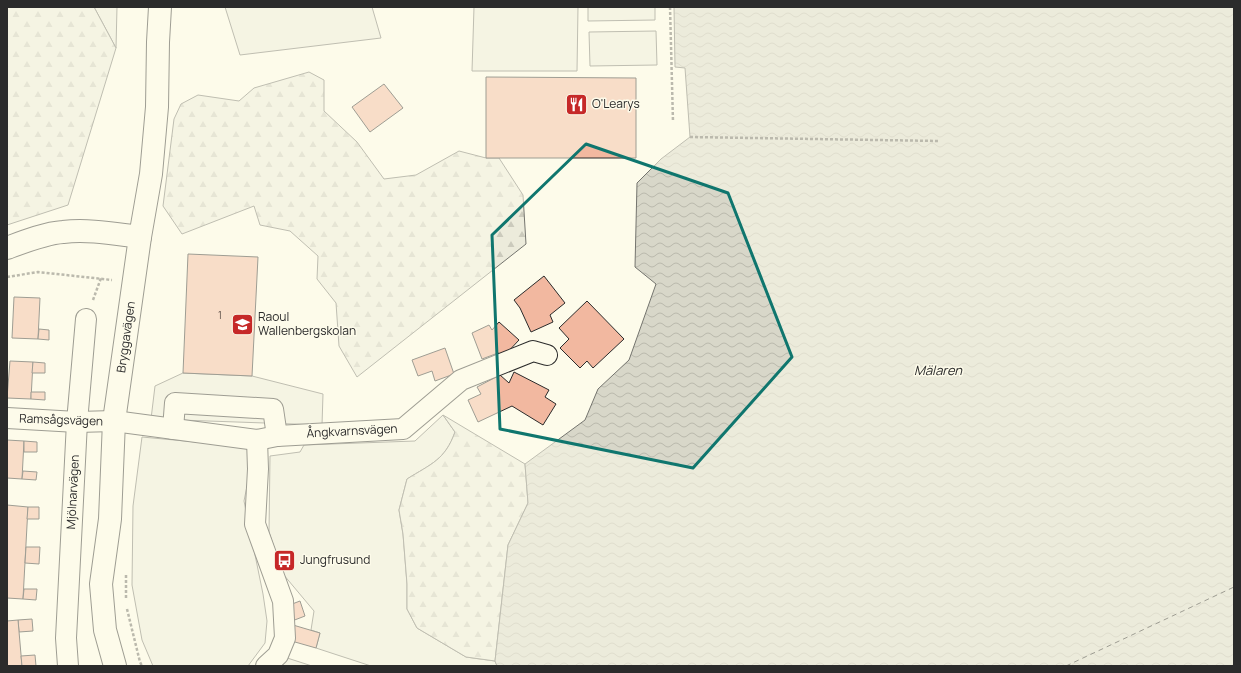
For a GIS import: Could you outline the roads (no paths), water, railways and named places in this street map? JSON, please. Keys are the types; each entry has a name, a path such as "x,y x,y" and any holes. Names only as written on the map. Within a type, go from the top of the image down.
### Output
{"main road":[{"name":"Bryggavägen","path":"115,666 105,630 101,584 110,519 114,421 140,237 151,174 157,107 160,7"},
{"path":"7,248 23,242 62,232 88,232 140,237"}],"street":[{"name":"Mjölnarvägen","path":"68,666 66,638 76,422 86,319"},
{"name":"Ångkvarnsvägen","path":"114,421 257,440 277,436 403,429 461,380 533,351 547,355"},
{"path":"173,429 175,403 273,409 277,436"},
{"name":"Ramsågsvägen","path":"7,418 76,422 114,421"},
{"path":"257,440 258,469 255,524 283,601 285,638 278,655 266,666"}],"water":[{"name":"Mälaren","path":"674,7 1234,7 1234,666 497,666 495,661 508,545 528,503 525,464 585,420 598,389 629,360 656,284 635,267 637,183 661,159 690,137 685,68 675,67"}],"place":[{"name":"O'Learys","path":"577,104"},
{"name":"Raoul Wallenbergskolan","path":"242,324"},
{"name":"Jungfrusund","path":"284,560"}]}
